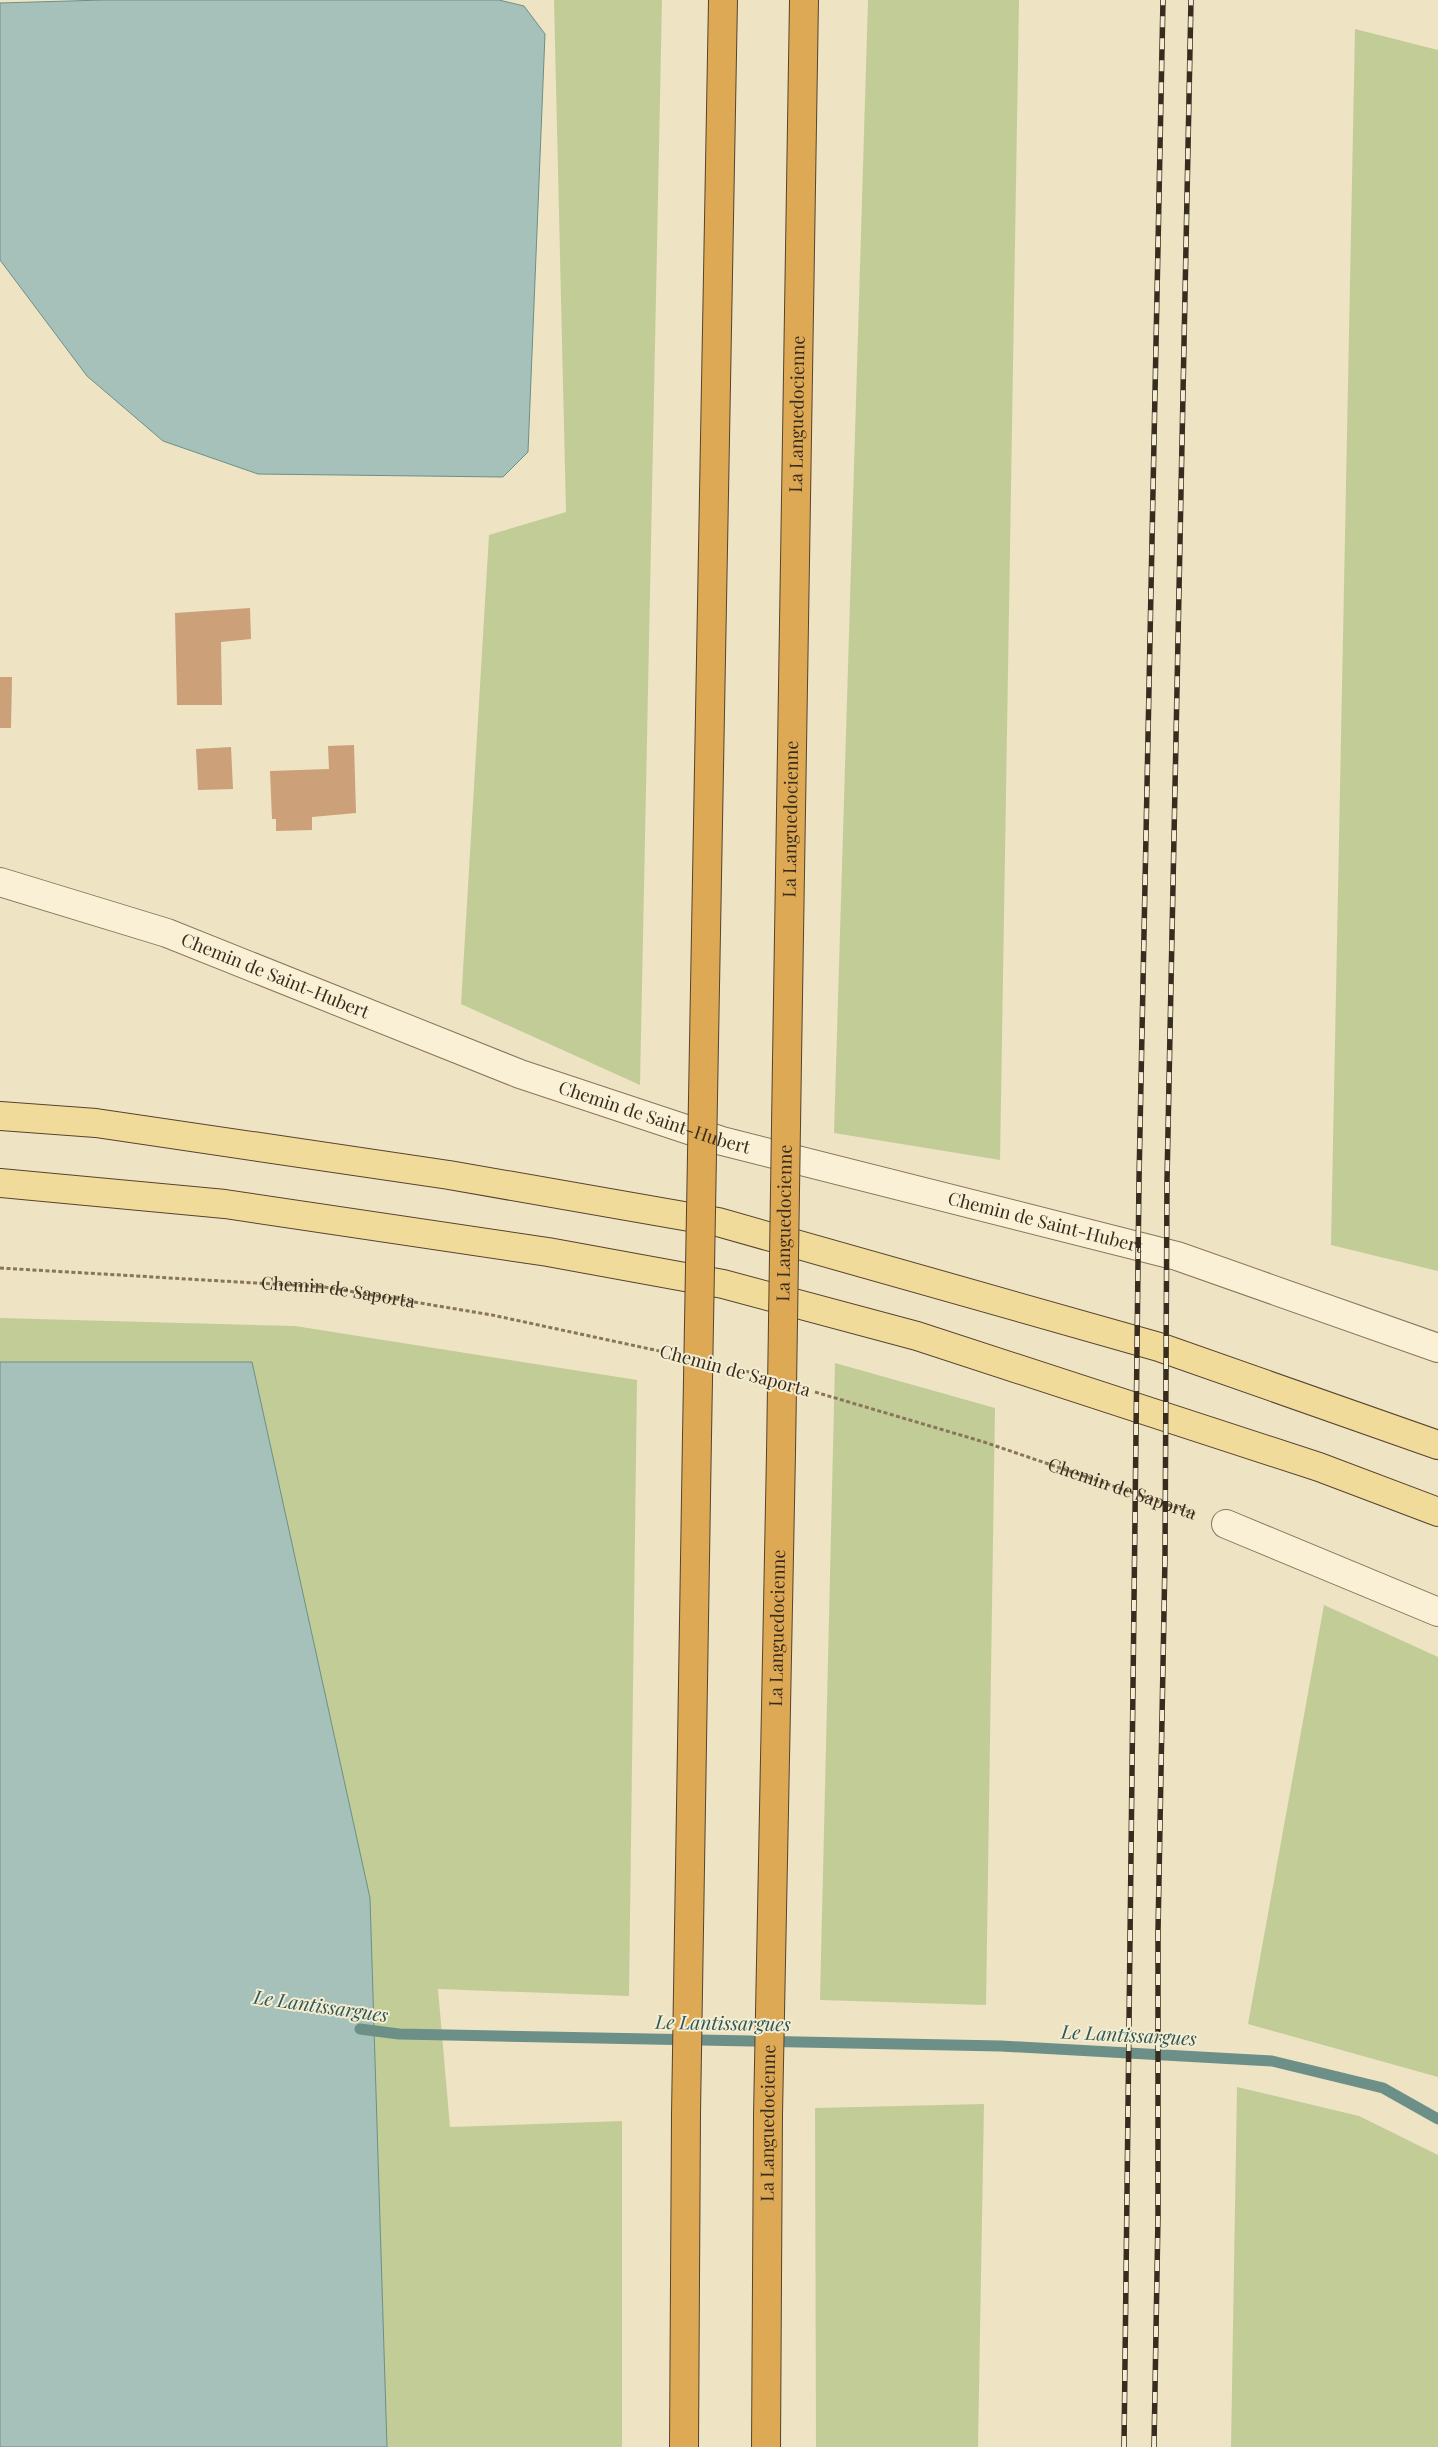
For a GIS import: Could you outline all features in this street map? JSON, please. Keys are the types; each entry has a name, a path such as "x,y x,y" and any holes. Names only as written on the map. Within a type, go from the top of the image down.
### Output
{"highway":[{"path":"684,2447 686,2114 722,0"},
{"name":"La Languedocienne","path":"766,2447 768,2115 804,0"}],"main road":[{"path":"0,1116 96,1123 439,1173 718,1222 1159,1347 1438,1445"},
{"path":"0,1183 225,1204 548,1252 724,1284 917,1336 1310,1464 1438,1512"}],"street":[{"name":"Chemin de Saint-Hubert","path":"0,882 166,933 520,1074 722,1141 1177,1256 1438,1348"},
{"path":"1226,1524 1438,1612"}],"path":[{"name":"Chemin de Saporta","path":"0,1268 324,1287 492,1315 673,1354"},
{"name":"Chemin de Saporta","path":"730,1367 759,1375"},
{"name":"Chemin de Saporta","path":"806,1389 984,1442 1226,1524"}],"green space":[{"path":"554,0 662,0 640,1085 461,1004 489,535 566,512"},
{"path":"868,0 1019,0 1000,1160 834,1133"},
{"path":"1355,29 1438,50 1438,1271 1331,1245"},
{"path":"0,1318 295,1326 637,1380 629,1996 438,1989 450,2127 622,2121 622,2447 0,2447"},
{"path":"835,1363 995,1408 986,2005 820,2000"},
{"path":"1324,1605 1438,1657 1438,2077 1248,2024"},
{"path":"1237,2087 1359,2116 1438,2155 1438,2447 1231,2447"},
{"path":"984,2104 978,2447 816,2447 815,2108"}],"water":[{"path":"103,0 499,0 524,6 545,34 528,452 503,477 258,474 163,441 87,376 0,260 0,3"},
{"path":"0,1362 252,1362 370,1898 387,2447 0,2447"}],"building":[{"path":"250,608 251,639 221,642 222,705 177,705 175,613"},
{"path":"0,677 12,677 11,728 0,728"},
{"path":"354,745 356,813 312,817 312,830 276,831 276,819 272,819 270,771 329,769 328,746"},
{"path":"231,747 233,789 198,790 196,749"}],"waterway":[{"name":"Le Lantissargues","path":"360,2029 399,2034 1001,2046 1272,2061 1383,2088 1438,2119"}],"railway":[{"path":"1124,2447 1139,1180 1163,0"},
{"path":"1154,2447 1158,2216 1158,1932 1165,1558 1167,1181 1191,0"}]}
